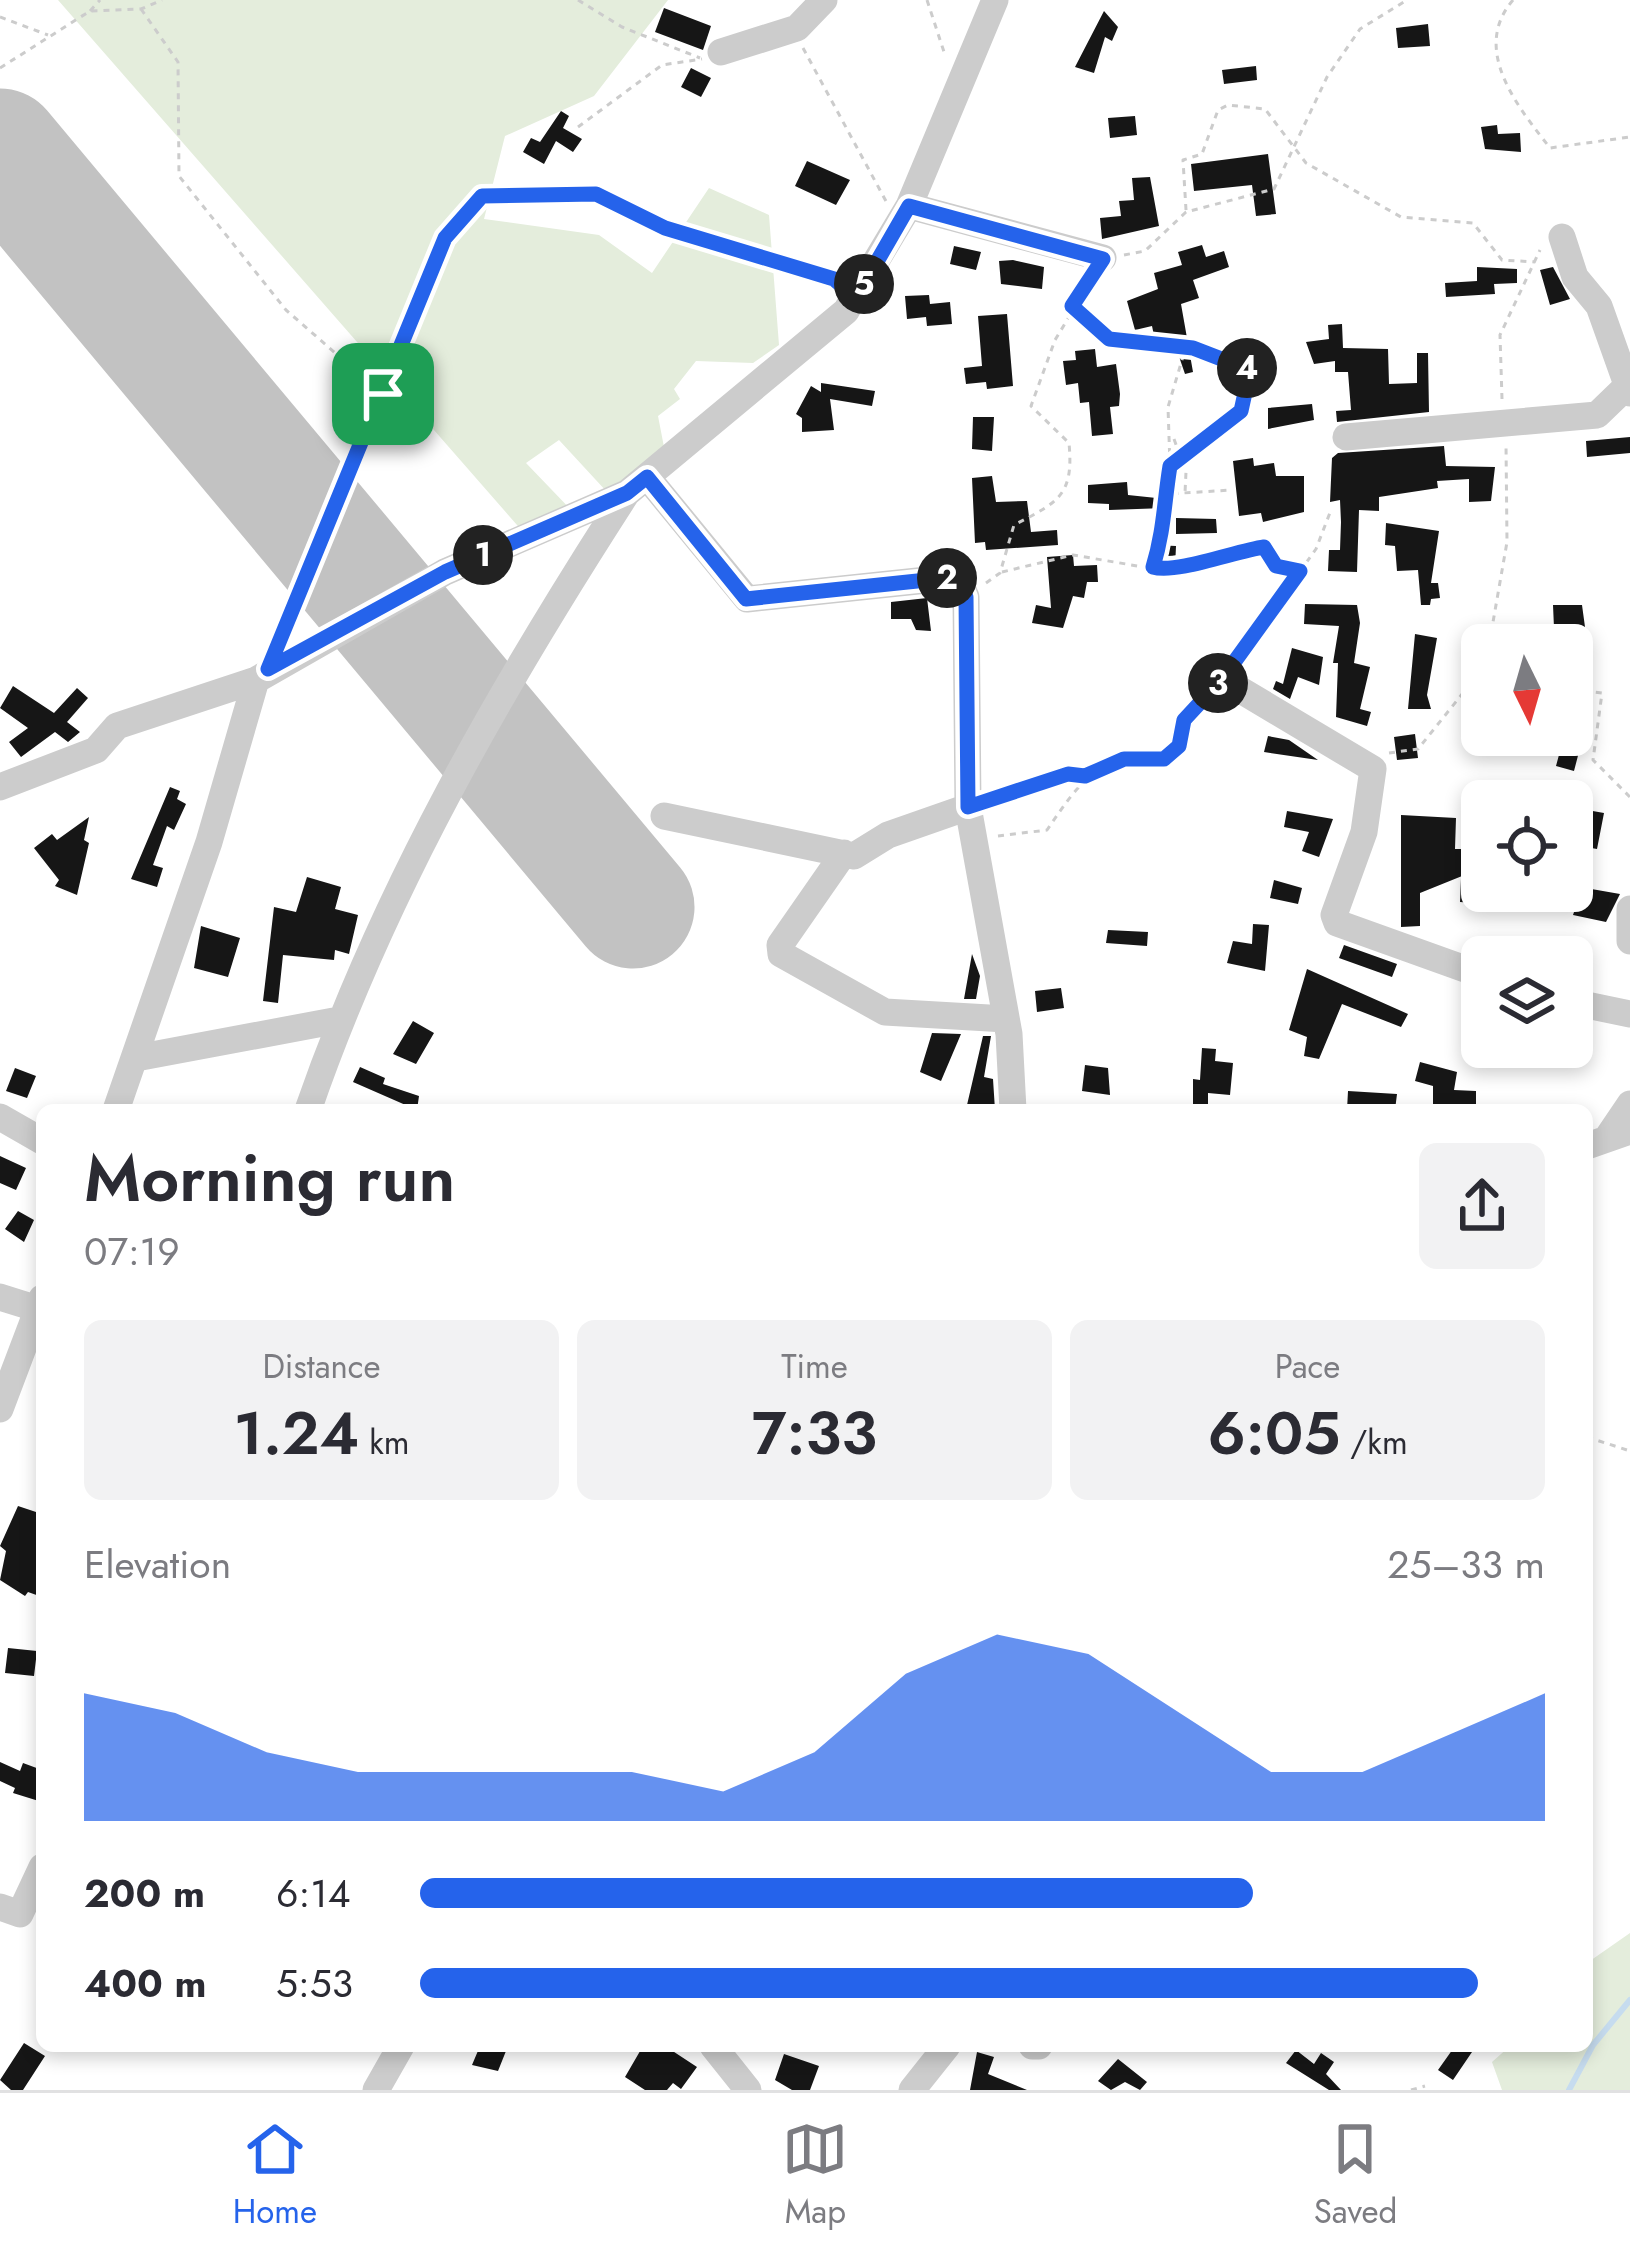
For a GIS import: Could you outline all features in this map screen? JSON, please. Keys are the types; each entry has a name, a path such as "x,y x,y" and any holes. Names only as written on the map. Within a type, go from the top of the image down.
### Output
{"street":[{"path":"721,52 797,28 824,0"},
{"path":"0,787 97,750 117,726 262,674 445,572 637,485 836,321 856,298 903,216 995,0"},
{"path":"903,216 1103,259"},
{"path":"1346,437 1597,415 1628,390 1599,306 1575,277 1562,237"},
{"path":"637,485 746,599 946,578 960,583 966,597 968,807 1006,1019 1013,1104"},
{"path":"310,1104 339,1020 422,843 547,617 637,485"},
{"path":"118,1104 262,674"},
{"path":"1222,679 1373,769 1364,832 1334,915 1337,923 1461,967"},
{"path":"664,816 859,856 881,838 968,807"},
{"path":"844,854 780,945 781,954 885,1012 1006,1019"},
{"path":"1630,909 1630,941"},
{"path":"1593,1006 1630,1014"},
{"path":"136,1058 339,1020"},
{"path":"1608,1138 1630,1104"},
{"path":"0,1117 36,1138"},
{"path":"0,1297 36,1303"},
{"path":"0,1409 36,1314"},
{"path":"20,1914 36,1880"},
{"path":"376,2090 398,2052"},
{"path":"718,2052 748,2090"},
{"path":"912,2090 942,2052"}],"path":[{"path":"0,68 100,0"},
{"path":"90,11 141,9 162,0"},
{"path":"578,0 622,27 702,59 662,65 578,127"},
{"path":"927,0 958,86"},
{"path":"1000,572 1014,525 1055,504 1072,477 1069,443 1031,406 1072,306 1103,259 1145,251 1186,212 1274,189 1296,152 1327,77 1360,29 1406,0"},
{"path":"1514,0 1504,11 1499,74 1550,148 1630,137"},
{"path":"141,9 178,62 178,176 286,310 383,394"},
{"path":"0,17 50,35"},
{"path":"797,28 807,59 903,216"},
{"path":"1186,212 1183,160 1202,154 1217,110 1228,105 1265,109 1296,152 1401,217 1473,223 1502,260 1534,262"},
{"path":"262,674 445,238 482,196 596,194 683,235 834,279 856,298"},
{"path":"1493,624 1507,542 1500,335 1541,248 1562,237"},
{"path":"1072,306 1109,339 1184,351 1193,348 1250,370 1241,411 1170,466"},
{"path":"1153,567 1168,519 1173,437 1168,407 1184,351"},
{"path":"1173,437 1183,457 1185,493"},
{"path":"1166,494 1232,490"},
{"path":"968,807 1068,774 1085,776 1124,759 1164,759 1179,746 1184,720 1222,679 1300,571 1331,510"},
{"path":"966,597 1000,572 1073,555 1166,571 1215,554 1264,547 1276,566 1300,571"},
{"path":"1593,692 1602,693 1593,760 1630,796"},
{"path":"1373,769 1379,754 1418,749 1461,695"},
{"path":"976,838 1047,830 1085,776"},
{"path":"1593,1439 1630,1451"},
{"path":"1411,2090 1425,2086"}],"green space":[{"path":"58,0 668,0 594,96 505,136 484,219 599,235 652,273 709,188 769,215 779,345 753,363 696,361 674,389 680,399 658,416 664,447 607,492 559,440 526,463 575,514 531,541"},
{"path":"1630,1933 1630,2090 1502,2090 1492,2062 1503,2052 1593,2052 1593,1959"}],"building":[{"path":"664,8 711,26 703,50 655,32"},
{"path":"1104,11 1118,27 1112,41 1105,37 1094,73 1075,67"},
{"path":"1428,24 1430,46 1398,48 1396,28"},
{"path":"1256,66 1257,80 1224,84 1222,70"},
{"path":"691,68 711,78 701,97 681,87"},
{"path":"561,111 569,116 563,128 582,139 573,152 556,141 544,164 523,152 531,138 540,142"},
{"path":"1135,116 1137,135 1110,138 1108,118"},
{"path":"1497,125 1498,134 1520,133 1521,152 1485,149 1481,127"},
{"path":"1268,154 1276,214 1256,216 1252,185 1194,191 1191,164"},
{"path":"807,161 850,180 836,205 795,186"},
{"path":"1150,177 1159,226 1102,239 1100,218 1121,216 1119,201 1134,200 1132,178"},
{"path":"1202,245 1206,257 1224,251 1229,267 1193,280 1199,298 1181,304 1193,372 1185,374 1174,342 1156,345 1152,326 1135,330 1127,301 1158,289 1154,273 1182,265 1178,252"},
{"path":"954,246 981,252 976,270 950,264"},
{"path":"999,261 1044,267 1042,289 1001,284"},
{"path":"1477,267 1517,269 1517,283 1494,284 1495,294 1446,297 1445,283 1477,281"},
{"path":"1553,267 1570,299 1550,305 1540,270"},
{"path":"929,295 930,304 950,302 952,324 927,326 926,317 907,319 905,296"},
{"path":"1007,314 1013,386 987,389 986,382 966,384 964,368 982,366 978,316"},
{"path":"1342,324 1343,348 1388,349 1389,384 1417,383 1417,353 1428,353 1429,412 1337,422 1336,411 1351,410 1348,372 1335,372 1335,361 1314,364 1306,342 1329,339 1328,325"},
{"path":"1095,349 1097,367 1116,364 1120,394 1119,406 1110,407 1113,434 1092,436 1089,402 1080,403 1078,383 1066,385 1063,361 1076,360 1075,351"},
{"path":"821,383 875,391 872,406 830,399 834,430 802,432 802,418 796,414 811,386 821,392"},
{"path":"1312,404 1314,420 1268,429 1268,408"},
{"path":"973,417 994,417 992,451 972,449"},
{"path":"1630,437 1630,453 1587,457 1586,441"},
{"path":"1444,446 1446,466 1495,467 1491,501 1469,502 1469,479 1437,481 1438,488 1379,497 1379,511 1359,510 1357,572 1328,571 1329,550 1340,550 1341,522 1340,500 1330,502 1332,458 1338,453"},
{"path":"1253,458 1254,466 1274,463 1276,476 1304,476 1304,512 1263,522 1261,513 1239,516 1233,461"},
{"path":"992,476 996,502 1027,501 1031,532 1057,530 1058,545 986,550 985,542 975,543 972,478"},
{"path":"1127,482 1128,495 1166,499 1165,508 1109,510 1109,504 1088,503 1088,485"},
{"path":"1176,518 1216,519 1217,533 1176,534"},
{"path":"1386,523 1439,531 1431,583 1438,583 1440,598 1431,599 1430,605 1421,605 1418,570 1397,571 1395,546 1385,545"},
{"path":"1154,545 1176,546 1175,568 1153,567"},
{"path":"1073,555 1074,566 1097,565 1098,582 1087,582 1084,598 1073,596 1063,628 1032,623 1036,605 1051,608 1047,557"},
{"path":"927,598 931,631 916,630 911,619 891,619 891,602"},
{"path":"1305,604 1357,605 1360,623 1354,663 1370,667 1360,709 1371,712 1367,726 1336,717 1338,663 1333,663 1339,626 1304,624"},
{"path":"1553,605 1582,605 1585,624 1554,624"},
{"path":"1415,634 1437,638 1427,695 1431,709 1408,709"},
{"path":"1292,648 1323,657 1319,685 1298,677 1290,699 1273,689 1276,681 1283,684"},
{"path":"13,686 54,713 77,688 88,698 67,722 80,732 68,742 55,732 21,757 9,742 28,728 0,708"},
{"path":"1415,734 1418,758 1397,760 1394,737"},
{"path":"1268,736 1289,740 1318,760 1264,752"},
{"path":"1559,756 1578,756 1574,771 1556,766"},
{"path":"170,787 180,791 177,799 186,804 174,830 167,826 153,865 163,868 157,887 131,879"},
{"path":"1287,811 1333,819 1319,857 1302,851 1309,832 1284,827"},
{"path":"1593,811 1604,813 1597,849 1593,848"},
{"path":"1401,815 1456,818 1455,849 1461,849 1461,876 1420,893 1420,926 1401,927"},
{"path":"89,817 84,840 89,843 77,895 55,886 59,880 34,848 52,834 57,840"},
{"path":"307,877 341,887 335,909 358,915 349,954 335,950 334,960 283,955 278,1003 263,1001 274,907 296,912"},
{"path":"1274,880 1302,888 1298,904 1270,898"},
{"path":"1593,889 1620,894 1606,922 1573,915 1593,912"},
{"path":"1253,924 1269,925 1265,971 1227,963 1233,941 1252,944"},
{"path":"201,926 240,938 228,977 194,968"},
{"path":"1108,930 1148,932 1147,946 1106,943"},
{"path":"1344,945 1397,964 1392,977 1339,958"},
{"path":"972,954 980,976 976,999 964,999"},
{"path":"1307,969 1408,1014 1401,1027 1342,1004 1319,1059 1304,1056 1307,1037 1289,1030"},
{"path":"1061,988 1064,1008 1037,1012 1035,991"},
{"path":"413,1021 434,1033 416,1064 393,1054"},
{"path":"932,1033 961,1034 941,1081 920,1072"},
{"path":"983,1036 991,1036 984,1077 993,1079 995,1104 967,1104"},
{"path":"1202,1048 1216,1049 1215,1061 1233,1063 1230,1095 1208,1093 1208,1104 1193,1104 1193,1079 1200,1080"},
{"path":"1420,1062 1457,1072 1454,1090 1476,1091 1476,1104 1433,1104 1433,1086 1415,1081"},
{"path":"1085,1065 1108,1068 1110,1095 1082,1091"},
{"path":"360,1067 385,1078 383,1084 419,1096 418,1104 403,1104 353,1082"},
{"path":"15,1068 36,1076 27,1098 6,1091"},
{"path":"1348,1091 1397,1094 1396,1104 1347,1104"},
{"path":"0,1156 26,1168 16,1190 0,1183"},
{"path":"18,1211 34,1220 24,1242 5,1229"},
{"path":"18,1506 36,1512 36,1595 28,1592 25,1596 0,1580 6,1551 0,1546"},
{"path":"8,1648 36,1651 34,1676 5,1673"},
{"path":"0,1762 20,1771 23,1763 36,1768 36,1800 13,1793 15,1788 0,1781"},
{"path":"24,2043 45,2056 23,2090 11,2090 0,2080"},
{"path":"477,2052 506,2052 498,2071 472,2065"},
{"path":"640,2052 674,2052 697,2067 681,2089 673,2083 667,2090 645,2090 625,2077"},
{"path":"977,2052 994,2057 988,2074 1027,2090 970,2090"},
{"path":"1299,2052 1314,2064 1321,2053 1334,2062 1326,2074 1341,2090 1329,2090 1286,2063"},
{"path":"1451,2052 1472,2052 1453,2080 1438,2070"},
{"path":"784,2054 819,2066 810,2090 792,2090 775,2080"},
{"path":"1118,2059 1147,2082 1140,2090 1125,2082 1111,2090 1098,2081"}],"waterway":[{"path":"1593,2045 1630,2000"},
{"path":"1569,2090 1589,2052"}],"runway":[{"path":"0,150 633,907"}],"route":[{"path":"596,194 665,228 834,279 856,298 909,206 1103,259 1072,306 1109,339 1184,351 1193,348 1250,370 1241,411 1170,466 1164,504 1168,519 1153,567 1166,571 1215,554 1264,547 1276,566 1300,571 1222,679 1184,720 1179,746 1164,759 1124,759 1085,776 1068,774 968,807 966,597 960,583 946,578 746,599 647,477 627,493 445,572 268,669 383,394 445,238 482,196 596,194"}]}
